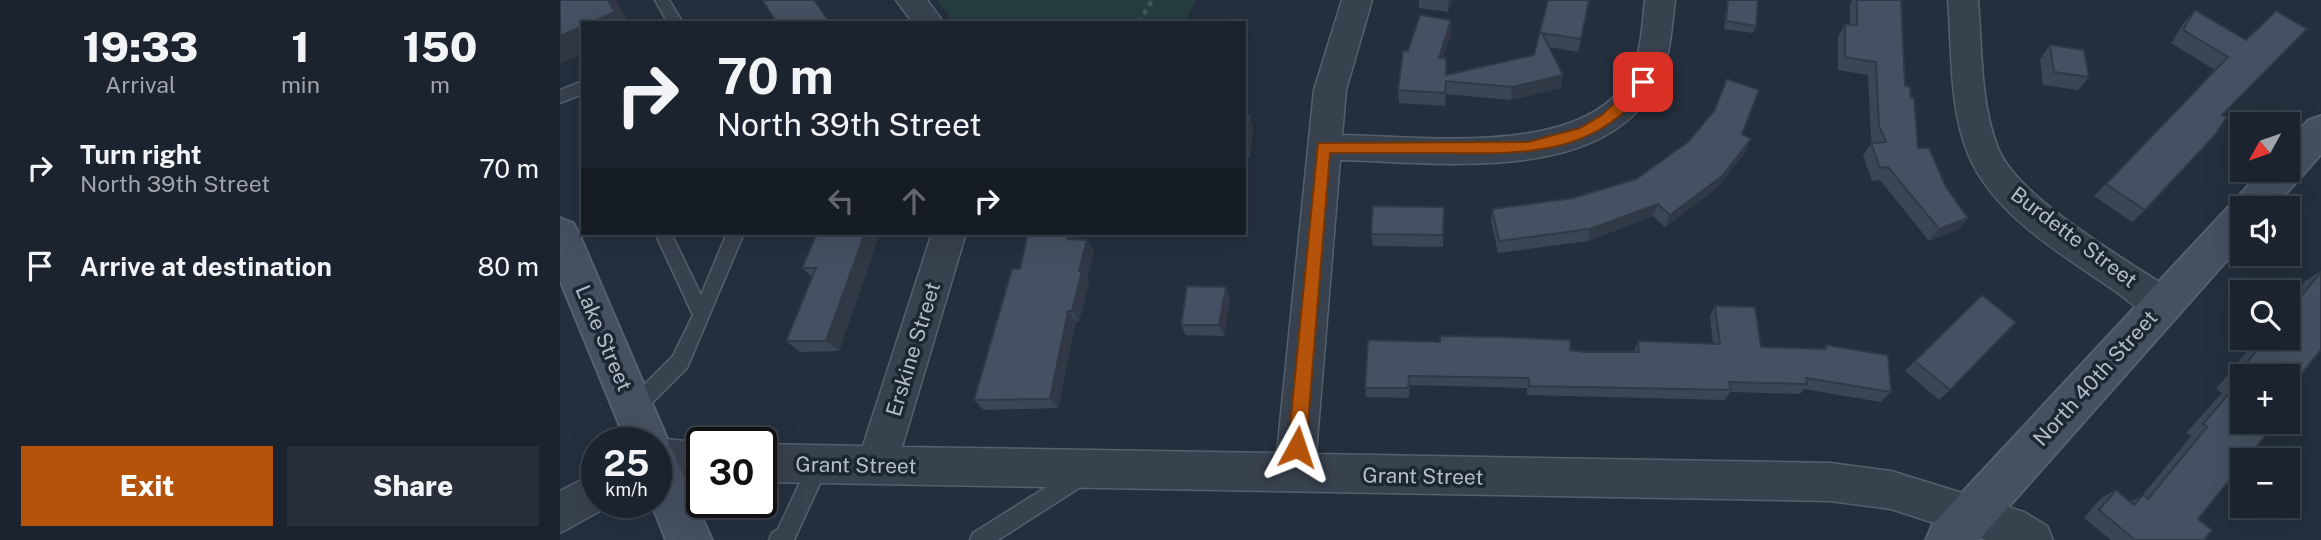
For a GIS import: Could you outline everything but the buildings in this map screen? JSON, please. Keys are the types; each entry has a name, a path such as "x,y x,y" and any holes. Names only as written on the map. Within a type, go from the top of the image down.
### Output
{"street":[{"path":"911,0 927,21"},
{"path":"1295,474 1330,90 1357,0"},
{"path":"1324,147 1508,150 1557,142 1584,132 1627,104 1643,82 1652,59 1660,0"},
{"name":"Burdette Street","path":"1963,0 1976,127 1984,155 1994,171 2025,206 2163,304"},
{"path":"2300,153 2321,130"},
{"path":"2261,196 2273,182"},
{"name":"North 40th Street","path":"1960,528 2230,230"},
{"name":"Lake Street","path":"560,234 641,426"},
{"name":"Erskine Street","path":"877,465 948,235"},
{"name":"Grant Street","path":"777,463 1830,482 1891,490 1960,528 2024,532 2033,540"},
{"path":"672,499 689,540"},
{"path":"560,513 581,501"}],"lane":[{"path":"662,0 675,21"},
{"path":"560,96 581,88"},
{"path":"664,235 702,314"},
{"path":"641,426 680,362 734,235"},
{"path":"784,539 819,464"},
{"path":"980,540 1089,470"}],"path":[{"path":"1140,21 1152,0"}],"green space":[{"path":"937,0 1196,0 1186,21 953,21"}],"route":[{"path":"1297,447 1324,147 1528,148 1557,142 1584,132 1607,119 1627,104 1643,82"}]}
